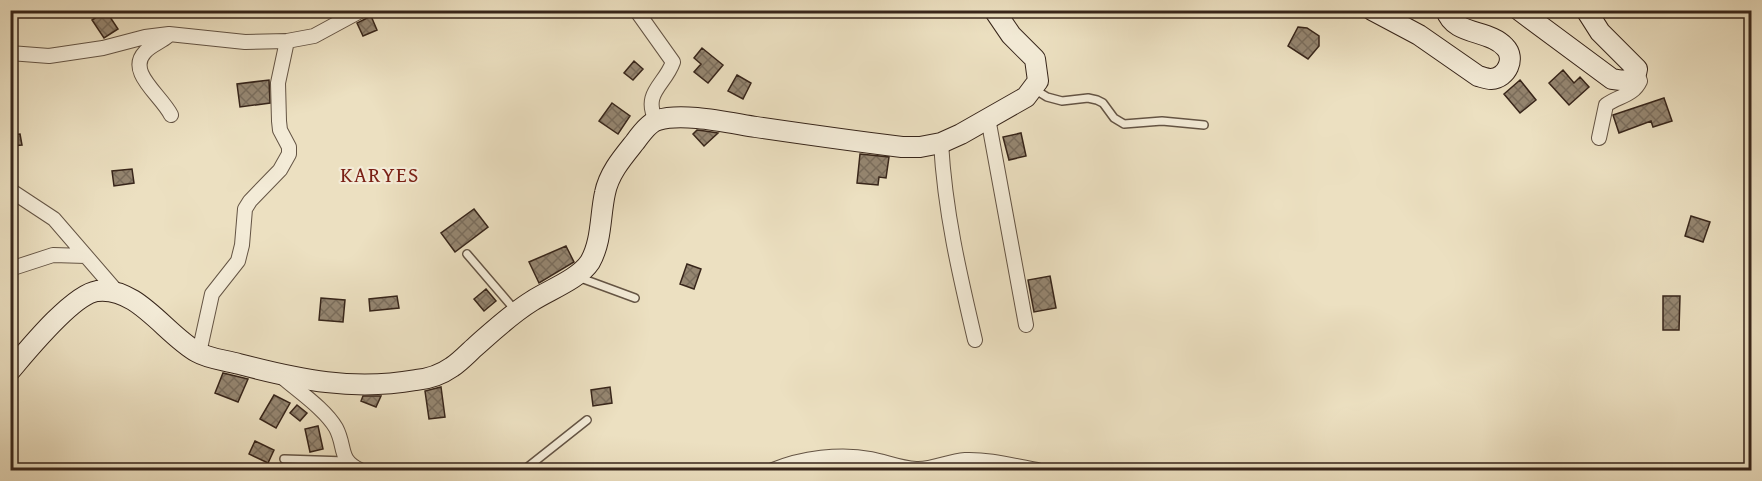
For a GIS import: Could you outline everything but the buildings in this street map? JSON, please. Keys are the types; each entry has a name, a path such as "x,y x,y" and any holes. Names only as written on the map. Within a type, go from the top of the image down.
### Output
{"street":[{"path":"10,53 49,56 103,48 145,37 169,34 245,42 287,41 314,36 362,10"},
{"path":"636,10 673,62 651,102 651,110 656,120"},
{"path":"10,371 36,339 86,295 94,292 118,293 138,302 182,342 199,353 281,376 338,385 417,380 432,376 454,366 516,312 576,276 587,265 595,250 605,192 610,177 630,148 656,120 689,118 902,147 920,147 941,142 1026,96 1034,89 1038,81 1035,59 1011,35 994,10"},
{"path":"1372,10 1419,34 1478,76 1495,79 1505,71 1510,64 1510,57 1504,45 1485,35 1458,26 1450,19 1446,10"},
{"path":"1519,10 1612,79 1624,82 1632,79 1637,73"},
{"path":"1586,10 1600,32 1638,69 1640,81 1625,96 1606,105 1599,138"},
{"path":"169,34 146,50 139,59 138,67 141,77 165,104 171,115"},
{"path":"199,353 212,294 238,261 242,245 245,209 280,170 288,154 289,147 280,130 278,84 287,41"},
{"path":"988,118 1026,325"},
{"path":"941,142 944,192 954,251 975,340"},
{"path":"10,190 54,219 118,293"},
{"path":"10,269 53,255 86,256"},
{"path":"281,376 327,417 336,428 346,460 360,471"},
{"path":"773,471 799,461 848,457 872,459 896,467 917,470 966,460 1037,471"}],"lane":[{"path":"1034,89 1047,97 1062,100 1088,98 1096,100 1103,103 1114,117 1124,124 1162,121 1204,124"},
{"path":"467,254 516,312"},
{"path":"576,276 635,298"},
{"path":"524,471 587,420"},
{"path":"284,459 346,460"}],"district":[{"name":"KARYES","path":"380,175"}]}
